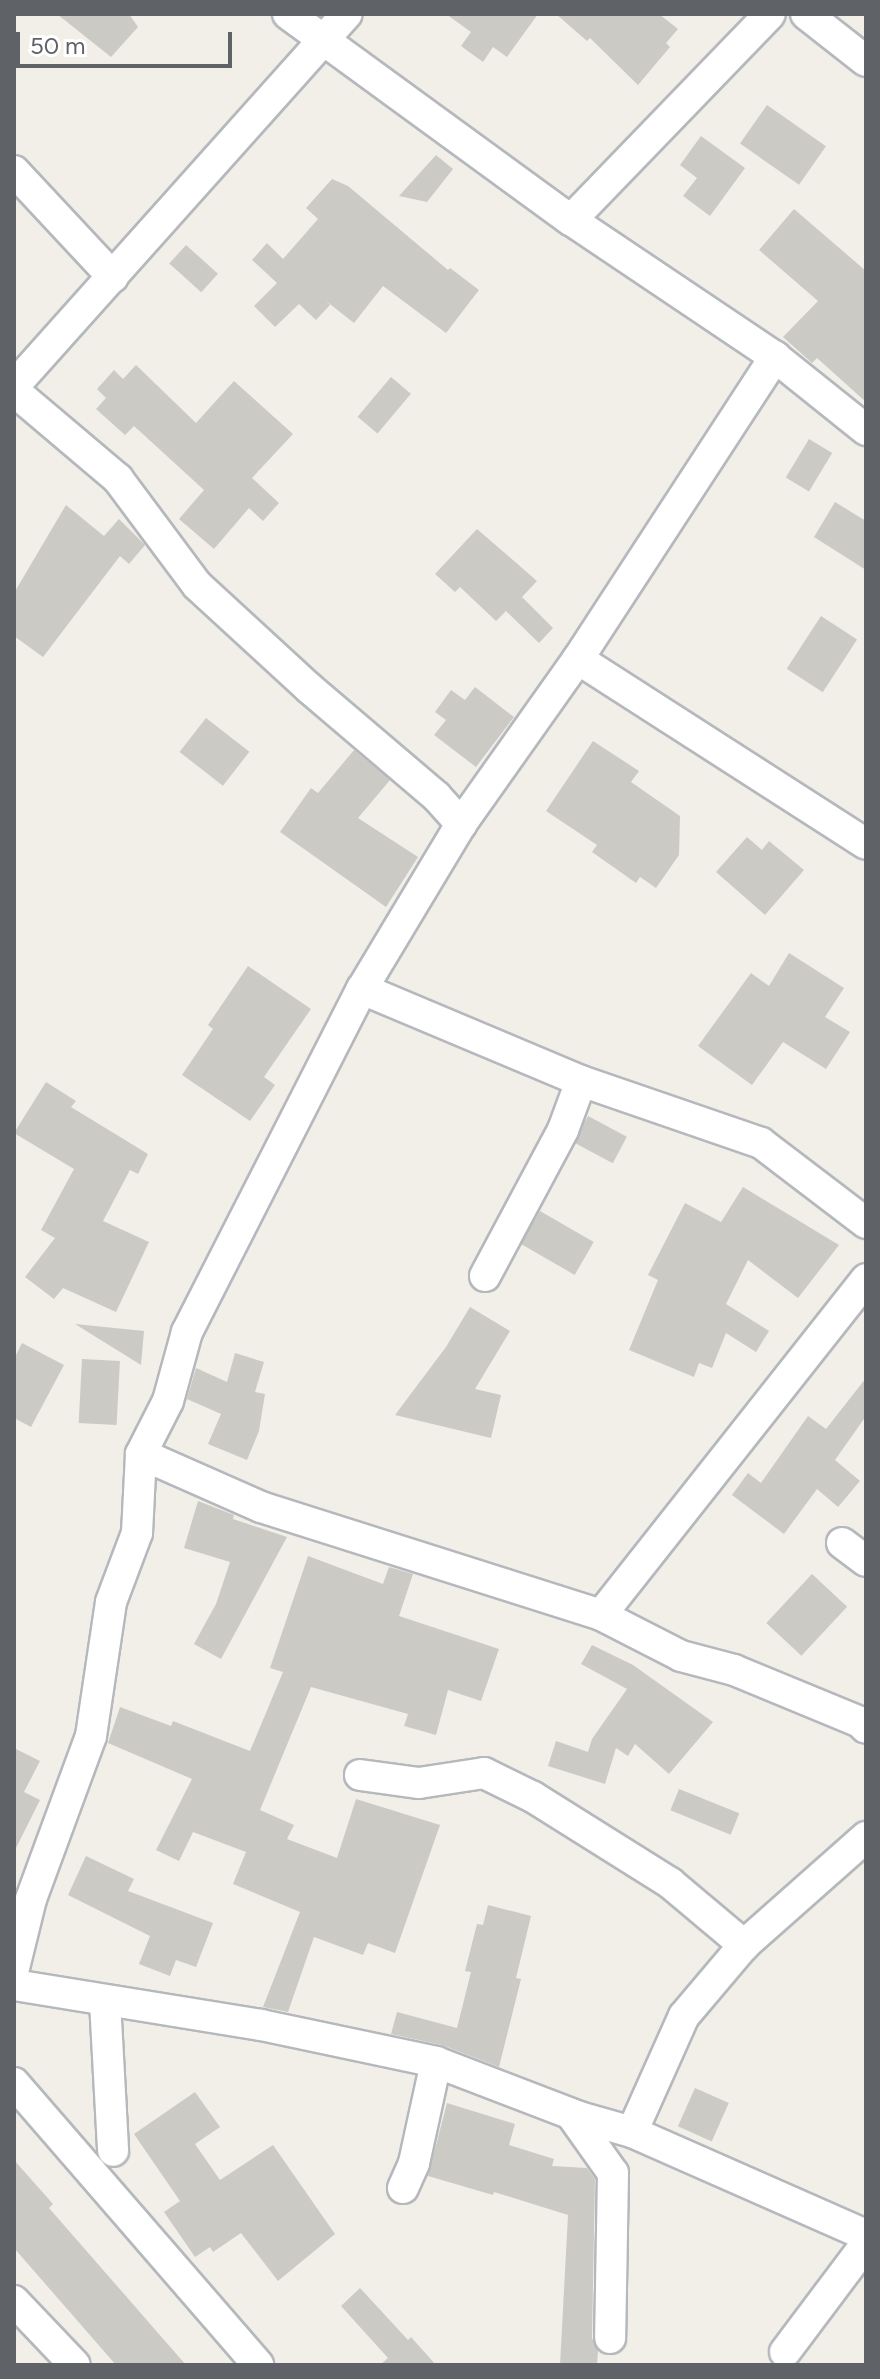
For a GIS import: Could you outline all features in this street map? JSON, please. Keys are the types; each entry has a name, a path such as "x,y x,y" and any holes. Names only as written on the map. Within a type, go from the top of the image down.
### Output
{"street":[{"path":"288,14 321,41 571,220 775,357 866,430"},
{"path":"347,14 14,388 118,479 197,585 309,688 436,796 461,824"},
{"path":"571,220 770,14"},
{"path":"806,14 866,61"},
{"path":"14,171 113,277"},
{"path":"14,1968 31,1899 91,1736 111,1602 137,1533 141,1454 168,1401 187,1332 362,989 461,824 578,659 775,357"},
{"path":"578,659 866,844"},
{"path":"362,989 581,1081 761,1143 866,1223"},
{"path":"485,1276 563,1130 581,1081"},
{"path":"601,1615 866,1279"},
{"path":"141,1454 261,1507 601,1615 681,1656 734,1670 860,1722 866,1728"},
{"path":"842,1543 866,1561"},
{"path":"360,1775 419,1783 484,1773 533,1797 670,1883 744,1945"},
{"path":"632,2132 684,2016 744,1945 866,1837"},
{"path":"14,1985 261,2025 436,2062 571,2114 632,2132 866,2235"},
{"path":"105,2001 113,2151"},
{"path":"403,2188 414,2163 436,2062"},
{"path":"14,2083 258,2365"},
{"path":"571,2114 613,2173 610,2338"},
{"path":"785,2352 866,2244"},
{"path":"14,2301 75,2365"}],"building":[{"path":"57,14 129,14 138,27 111,57"},
{"path":"446,14 538,14 507,57 493,47 483,62 461,46 471,32"},
{"path":"556,14 659,14 678,29 666,43 670,47 638,85 590,38 587,41"},
{"path":"767,105 826,146 799,185 740,144"},
{"path":"701,136 745,168 710,216 683,196 697,178 680,165"},
{"path":"436,155 453,169 427,202 399,196"},
{"path":"332,179 348,186 448,270 450,268 479,290 446,333 383,286 354,323 326,301 330,305 316,320 299,304 275,327 254,306 277,283 252,260 267,243 283,259 318,219 306,208"},
{"path":"794,209 866,271 866,402 817,358 812,363 783,337 818,301 759,250"},
{"path":"186,245 218,274 201,292 169,264"},
{"path":"136,365 196,423 234,381 293,434 252,478 279,503 263,521 249,508 214,549 179,519 204,490 134,426 125,435 96,409 106,398 97,389 114,370 123,379"},
{"path":"391,377 411,394 377,434 358,417"},
{"path":"809,439 832,453 809,491 786,478"},
{"path":"835,502 866,521 866,570 814,537"},
{"path":"66,505 104,536 119,519 145,545 129,564 120,556 43,657 14,636 14,593"},
{"path":"477,529 537,581 522,597 553,628 539,643 506,611 496,621 460,587 455,592 435,574"},
{"path":"821,616 857,639 823,692 787,669"},
{"path":"475,687 514,717 476,767 434,735 446,720 435,712 451,690 465,700"},
{"path":"206,718 249,752 223,786 180,752"},
{"path":"593,741 639,771 631,782 680,816 679,855 656,888 640,877 636,883 592,852 597,845 546,811"},
{"path":"354,750 390,780 358,818 418,857 386,907 280,832 311,788 318,793"},
{"path":"747,837 762,850 769,841 804,870 765,915 716,872"},
{"path":"789,953 844,988 825,1017 850,1032 826,1069 783,1042 752,1085 698,1046 751,973 769,986"},
{"path":"248,966 311,1009 264,1077 275,1085 250,1121 182,1075 213,1029 208,1025"},
{"path":"46,1082 76,1101 71,1107 148,1154 138,1174 130,1170 103,1221 149,1242 116,1312 63,1288 54,1299 25,1277 55,1238 41,1230 74,1169 14,1133"},
{"path":"588,1116 627,1137 613,1163 574,1142"},
{"path":"743,1187 839,1245 798,1298 748,1260 726,1304 769,1331 756,1352 726,1333 712,1368 699,1363 694,1377 629,1350 658,1280 648,1275 685,1203 721,1222"},
{"path":"540,1211 594,1242 575,1275 521,1244"},
{"path":"470,1307 510,1331 475,1389 501,1395 491,1438 395,1415 446,1347"},
{"path":"75,1324 144,1331 141,1365"},
{"path":"22,1343 64,1365 31,1427 14,1418 14,1359"},
{"path":"235,1353 264,1362 255,1392 265,1394 259,1431 247,1460 208,1444 221,1414 187,1399 196,1368 227,1382"},
{"path":"82,1359 120,1361 117,1425 79,1423"},
{"path":"866,1378 866,1416 835,1460 860,1481 838,1507 817,1489 784,1534 732,1495 748,1473 761,1483 808,1416 826,1429"},
{"path":"198,1501 234,1515 233,1519 287,1537 221,1659 194,1644 216,1604 230,1562 184,1548"},
{"path":"308,1556 383,1584 389,1567 413,1574 399,1616 499,1649 481,1701 448,1690 436,1735 404,1726 408,1714 311,1687 260,1810 294,1825 287,1839 337,1858 356,1799 440,1825 395,1953 368,1943 363,1955 314,1937 288,2012 263,2007 300,1912 233,1884 246,1852 193,1832 179,1861 156,1850 192,1779 108,1743 120,1707 171,1726 173,1721 250,1751 283,1672 270,1668"},
{"path":"812,1574 847,1607 801,1656 766,1623"},
{"path":"592,1645 633,1665 713,1722 669,1774 635,1744 628,1756 616,1748 605,1784 548,1766 556,1741 588,1752 592,1739 627,1689 581,1664"},
{"path":"14,1748 40,1761 24,1792 40,1800 14,1852"},
{"path":"679,1789 739,1813 731,1835 670,1810"},
{"path":"86,1856 134,1879 128,1891 213,1923 196,1967 176,1960 170,1976 139,1964 150,1936 68,1895"},
{"path":"488,1905 531,1916 516,1978 521,1979 499,2067 442,2045 391,2034 397,2012 457,2028 471,1972 465,1971 477,1924 483,1925"},
{"path":"695,2088 729,2103 712,2141 678,2126"},
{"path":"195,2092 220,2127 195,2144 220,2180 273,2145 335,2234 278,2281 241,2233 213,2252 210,2247 195,2257 164,2212 180,2201 134,2134"},
{"path":"447,2103 515,2124 509,2145 554,2159 552,2166 587,2168 595,2179 592,2338 598,2351 597,2365 560,2365 568,2215 428,2176"},
{"path":"14,2160 53,2204 49,2208 186,2365 116,2365 14,2248"},
{"path":"360,2288 436,2365 380,2365 388,2358 341,2306"}]}
